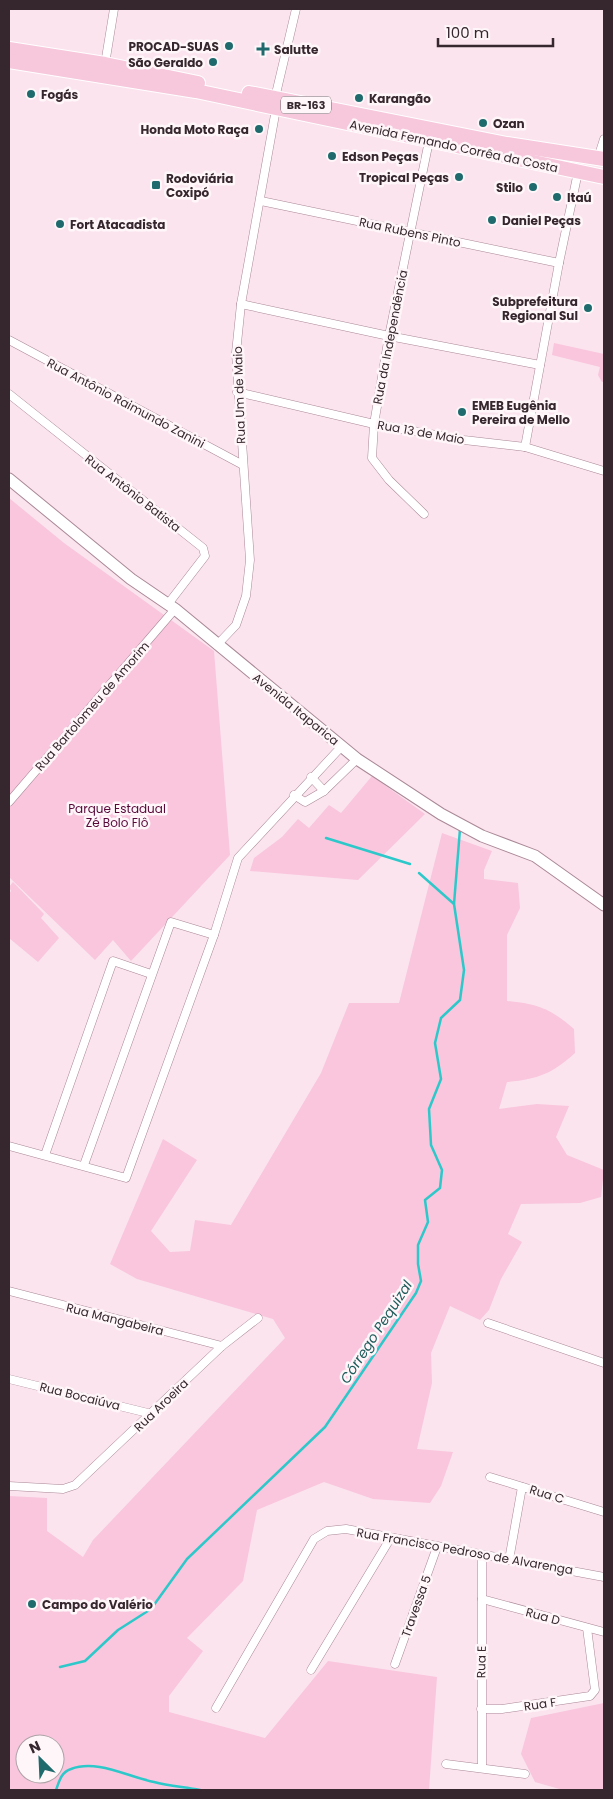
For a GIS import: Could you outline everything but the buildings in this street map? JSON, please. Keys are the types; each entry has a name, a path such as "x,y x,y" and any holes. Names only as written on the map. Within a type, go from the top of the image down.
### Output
{"highway":[{"name":"Avenida Fernando Corrêa da Costa","path":"9,49 105,64 429,141 604,177"},
{"name":"Avenida Fernando Corrêa da Costa","path":"9,61 601,159"}],"street":[{"path":"105,64 114,9"},
{"name":"Rua Um de Maio","path":"217,645 236,625 246,596 250,560 237,392 236,354 242,304 276,104 296,9"},
{"path":"601,159 604,139"},
{"name":"Rua da Independência","path":"424,514 389,480 372,458 374,424 389,336 429,141"},
{"path":"525,447 578,172"},
{"name":"Rua Rubens Pinto","path":"261,201 559,263"},
{"path":"242,304 389,336 540,365"},
{"name":"Rua Antônio Raimundo Zanini","path":"9,340 243,465"},
{"name":"Rua 13 de Maio","path":"237,392 374,424 464,440 525,447 604,471"},
{"name":"Rua Antônio Batista","path":"9,394 203,548 205,556 171,607"},
{"name":"Avenida Itaparica","path":"9,479 131,578 171,607 356,759 440,814 482,836 534,856 604,905"},
{"name":"Rua Bartolomeu de Amorim","path":"9,802 171,607"},
{"path":"9,1146 126,1178 214,935 238,858 294,795 342,746"},
{"path":"294,795 305,802 324,790 356,759"},
{"path":"311,777 324,790"},
{"path":"84,1166 171,922 214,935"},
{"path":"44,1155 113,961 151,974"},
{"name":"Rua Mangabeira","path":"9,1291 222,1346"},
{"name":"Rua Aroeira","path":"9,1486 63,1489 75,1485 222,1346 258,1318"},
{"path":"488,1323 604,1363"},
{"name":"Rua Bocaiúva","path":"9,1379 152,1414"},
{"name":"Rua C","path":"490,1477 604,1512"},
{"path":"510,1560 522,1487"},
{"name":"Rua Francisco Pedroso de Alvarenga","path":"216,1708 314,1539 327,1531 346,1529 390,1539 604,1577"},
{"path":"311,1670 390,1539"},
{"name":"Travessa 5","path":"395,1664 437,1547"},
{"name":"Rua E","path":"482,1555 482,1768"},
{"name":"Rua D","path":"482,1599 604,1632"},
{"name":"Rua F","path":"481,1709 502,1709 590,1696 595,1690 587,1628"},
{"path":"446,1764 525,1774"}],"green space":[{"path":"554,343 604,354 604,381 602,382 598,375 600,367 552,355"},
{"name":"Parque Estadual Zé Bolo Flô","path":"9,498 64,543 214,651 230,855 131,961 113,940 95,960 9,877"},
{"path":"372,776 425,814 358,880 250,871 254,858 282,837 298,819 309,828 329,805 341,813"},
{"path":"442,833 492,851 484,870 484,879 518,883 520,908 507,935 507,1001 536,1006 551,1012 566,1022 574,1029 575,1053 552,1071 536,1077 507,1082 499,1109 537,1104 569,1106 556,1137 567,1155 604,1170 601,1197 580,1203 521,1204 508,1234 522,1242 501,1279 489,1310 480,1320 450,1306 431,1353 432,1383 417,1449 453,1452 441,1486 430,1503 373,1499 324,1482 257,1510 243,1581 187,1638 203,1651 169,1696 169,1712 265,1738 328,1661 437,1677 429,1790 9,1790 9,1496 47,1498 47,1531 83,1557 93,1540 285,1338 273,1319 137,1279 110,1264 163,1139 197,1160 151,1231 170,1252 190,1251 195,1220 231,1225 321,1073 349,1003 399,1003"},
{"path":"13,882 44,914 41,918 59,938 38,962 9,938 9,894 11,891 9,887"},
{"path":"604,1703 604,1790 563,1790 535,1782 521,1754 531,1718"}],"waterway":[{"name":"Córrego Pequizal","path":"60,1667 85,1661 118,1630 151,1609 187,1559 325,1427 416,1293 421,1281 418,1264 418,1245 428,1222 425,1200 440,1188 442,1170 431,1145 429,1109 441,1079 435,1043 441,1018 460,1000 464,970 454,904 460,829"},
{"name":"Córrego Pequizal","path":"326,838 410,864"},
{"name":"Córrego Pequizal","path":"419,873 454,904"},
{"path":"56,1790 65,1772 81,1766 102,1767 144,1780 200,1790"}],"place":[{"name":"PROCAD-SUAS","path":"229,46"},
{"name":"Salutte","path":"263,49"},
{"name":"São Geraldo","path":"213,62"},
{"name":"Fogás","path":"31,94"},
{"name":"Karangão","path":"359,98"},
{"name":"Ozan","path":"483,123"},
{"name":"Honda Moto Raça","path":"259,129"},
{"name":"Edson Peças","path":"332,156"},
{"name":"Tropical Peças","path":"459,177"},
{"name":"Rodoviária Coxipó","path":"156,185"},
{"name":"Stilo","path":"533,187"},
{"name":"Itaú","path":"557,197"},
{"name":"Daniel Peças","path":"492,220"},
{"name":"Fort Atacadista","path":"60,224"},
{"name":"Subprefeitura Regional Sul","path":"588,308"},
{"name":"EMEB Eugênia Pereira de Mello","path":"462,412"},
{"name":"Campo do Valério","path":"32,1604"}]}
